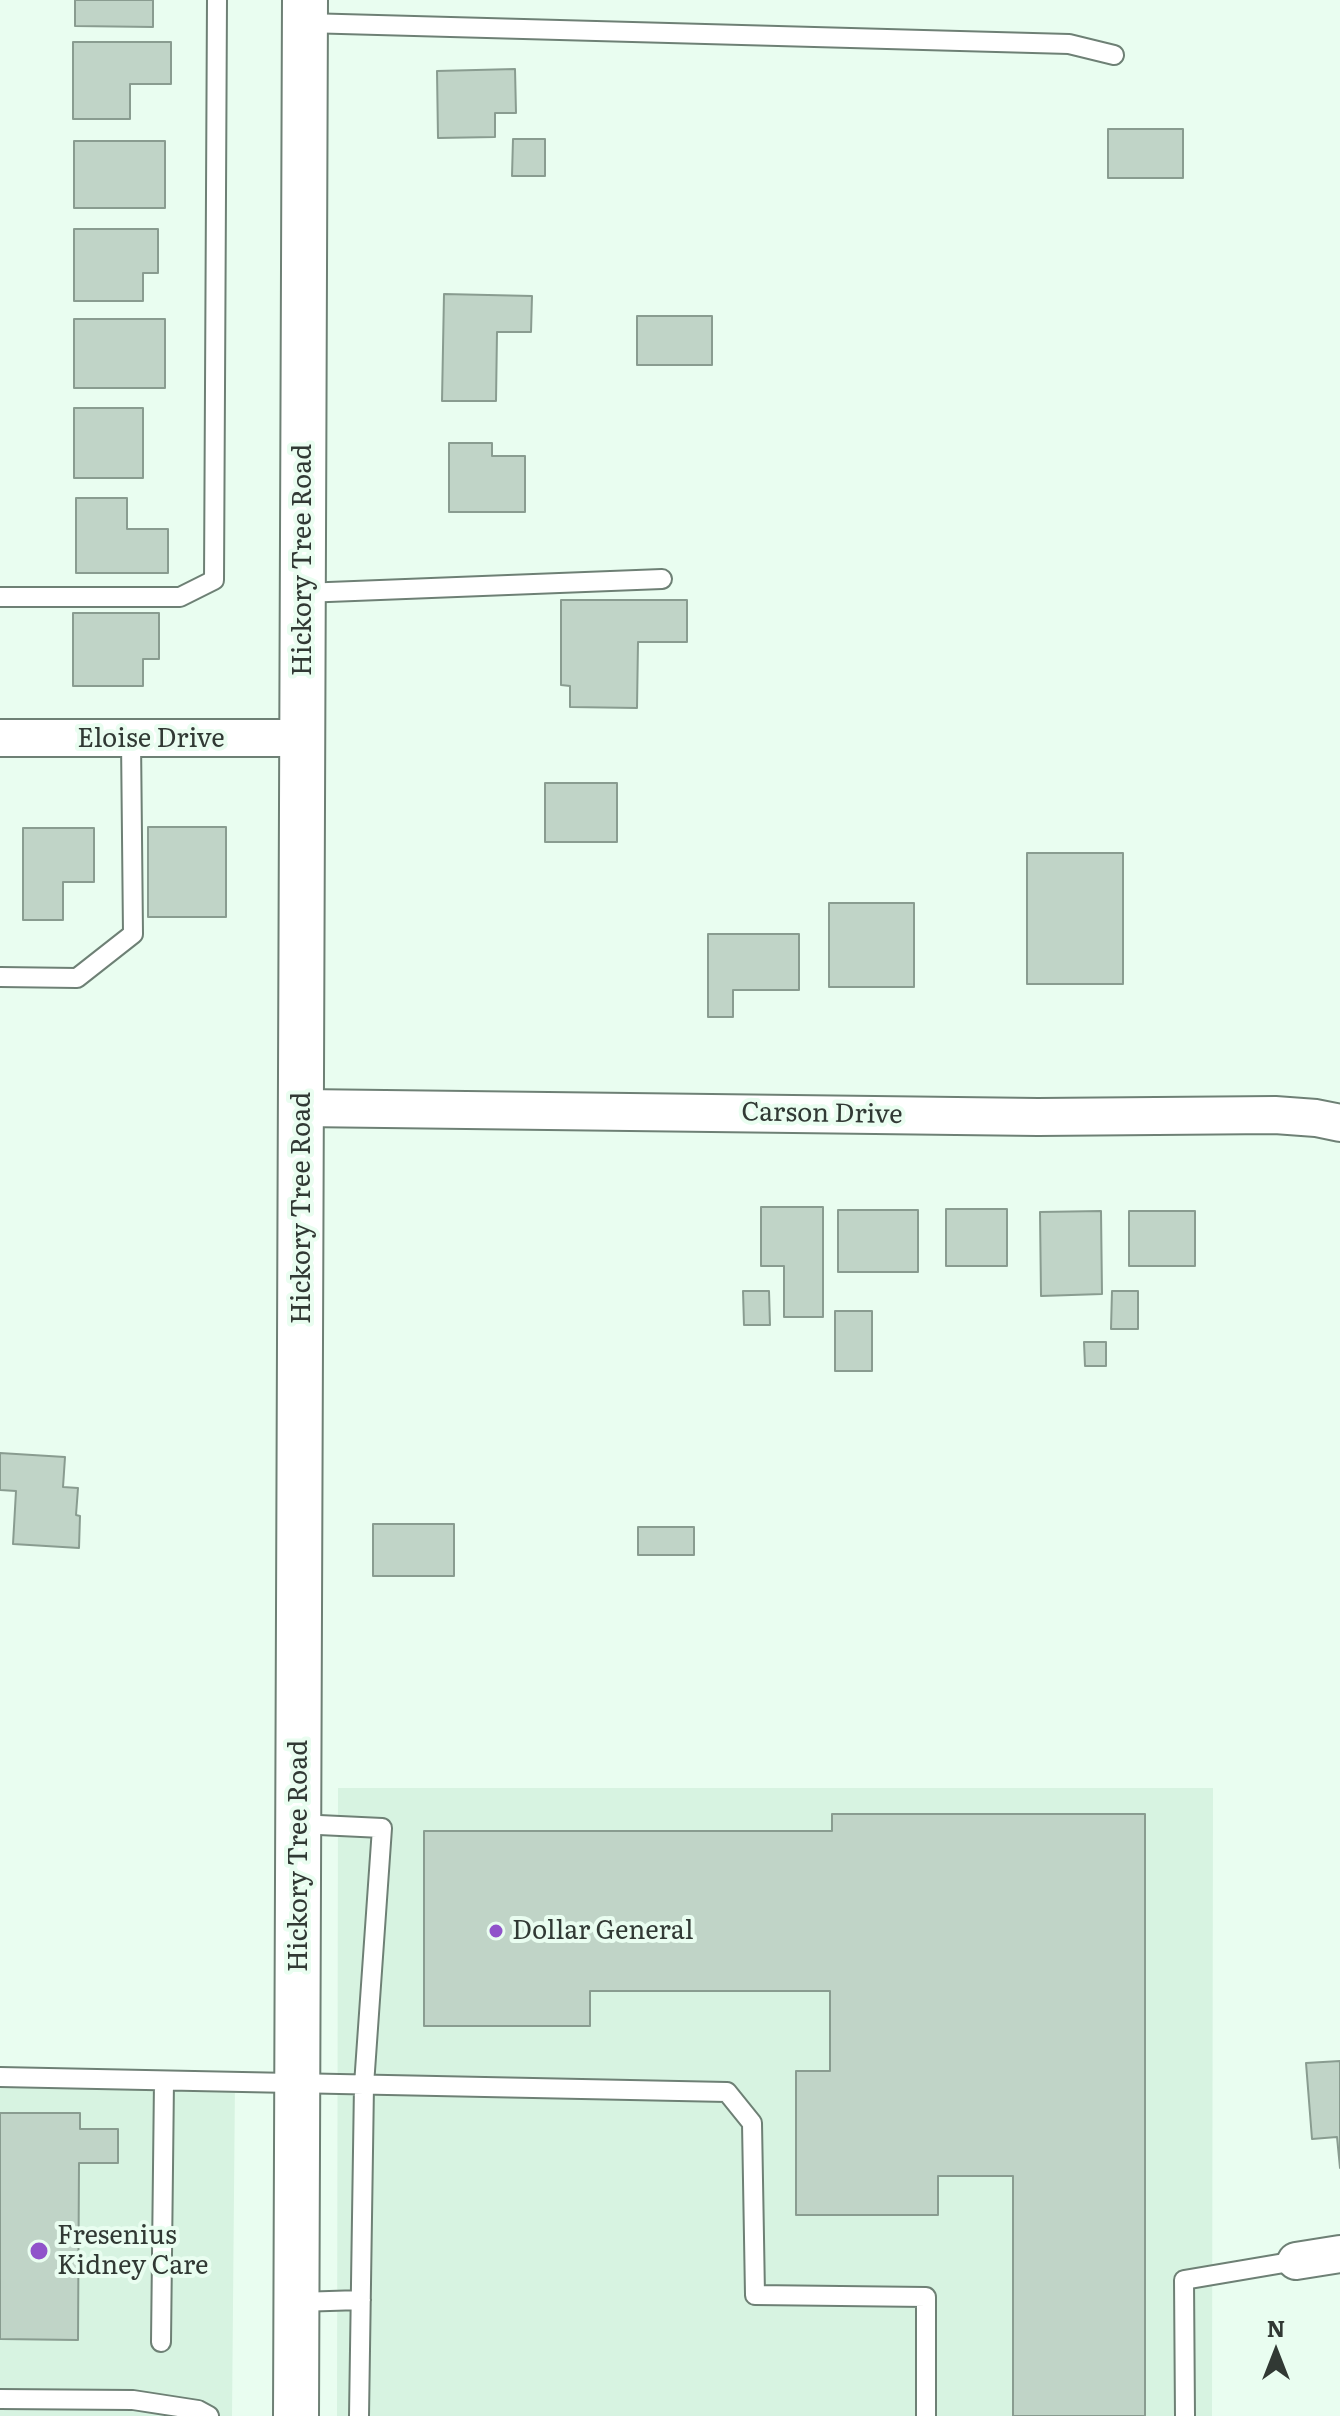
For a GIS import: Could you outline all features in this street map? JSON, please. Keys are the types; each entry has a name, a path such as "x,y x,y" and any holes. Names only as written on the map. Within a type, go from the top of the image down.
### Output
{"street":[{"name":"Hickory Tree Road","path":"296,2416 305,12"},
{"name":"Eloise Drive","path":"0,738 303,738"},
{"name":"Carson Drive","path":"303,1108 1038,1117 1275,1115 1340,1123"},
{"path":"1296,2261 1340,2254"}],"lane":[{"path":"0,597 180,597 214,580 217,0"},
{"path":"305,12 1069,44 1114,55"},
{"path":"303,593 662,579"},
{"path":"0,977 77,978 133,934 131,740"},
{"path":"298,1824 382,1828 364,2085 359,2416"},
{"path":"0,2077 727,2092 752,2123 755,2295 926,2297 926,2416"},
{"path":"161,2342 164,2081"},
{"path":"1185,2416 1184,2280 1296,2261"},
{"path":"298,2302 361,2300"},
{"path":"0,2399 133,2400 198,2410 209,2416"}],"shaded area":[{"path":"338,1788 1213,1788 1212,2416 337,2416"},
{"path":"0,2074 235,2082 232,2416 0,2416"}],"building":[{"path":"75,0 153,0 153,27 75,26"},
{"path":"73,42 171,42 171,84 130,84 130,119 73,119"},
{"path":"515,69 516,113 495,113 495,137 438,138 437,71"},
{"path":"1108,129 1183,129 1183,178 1108,178"},
{"path":"513,139 545,139 545,176 512,176"},
{"path":"74,141 165,141 165,208 74,208"},
{"path":"74,229 158,229 158,273 143,273 143,301 74,301"},
{"path":"444,294 532,296 531,332 497,332 496,401 442,401"},
{"path":"637,316 712,316 712,365 637,365"},
{"path":"74,319 165,319 165,388 74,388"},
{"path":"74,408 143,408 143,478 74,478"},
{"path":"449,443 492,443 492,456 525,456 525,512 449,512"},
{"path":"76,498 127,498 127,529 168,529 168,573 76,573"},
{"path":"561,600 687,600 687,642 638,642 637,708 570,707 570,686 561,685"},
{"path":"73,613 159,613 159,659 143,659 143,686 73,686"},
{"path":"545,783 617,783 617,842 545,842"},
{"path":"148,827 226,827 226,917 148,917"},
{"path":"23,828 94,828 94,882 63,882 63,920 23,920"},
{"path":"1027,853 1123,853 1123,984 1027,984"},
{"path":"829,903 914,903 914,987 829,987"},
{"path":"708,934 799,934 799,990 733,990 733,1017 708,1017"},
{"path":"761,1207 823,1207 823,1317 784,1317 784,1266 761,1266"},
{"path":"946,1209 1007,1209 1007,1266 946,1266"},
{"path":"838,1210 918,1210 918,1272 838,1272"},
{"path":"1101,1211 1102,1294 1041,1296 1040,1212"},
{"path":"1129,1211 1195,1211 1195,1266 1129,1266"},
{"path":"743,1291 769,1291 770,1325 744,1325"},
{"path":"1112,1291 1138,1291 1138,1329 1111,1329"},
{"path":"835,1311 872,1311 872,1371 835,1371"},
{"path":"1084,1342 1106,1342 1106,1366 1085,1366"},
{"path":"0,1453 65,1457 63,1487 78,1488 76,1515 80,1516 79,1548 13,1544 16,1491 0,1490"},
{"path":"373,1524 454,1524 454,1576 373,1576"},
{"path":"638,1527 694,1527 694,1555 638,1555"},
{"path":"832,1814 1145,1814 1145,2416 1013,2416 1013,2176 938,2176 938,2215 796,2215 796,2071 830,2071 830,1991 590,1991 590,2026 424,2026 424,1831 832,1831"},
{"path":"1340,2061 1340,2168 1337,2137 1312,2139 1306,2063"},
{"name":"Fresenius Kidney Care","path":"0,2113 80,2113 80,2129 118,2129 118,2163 79,2163 78,2340 0,2339"}],"place":[{"name":"Dollar General","path":"496,1931"},
{"name":"Fresenius Kidney Care","path":"39,2251"}]}
